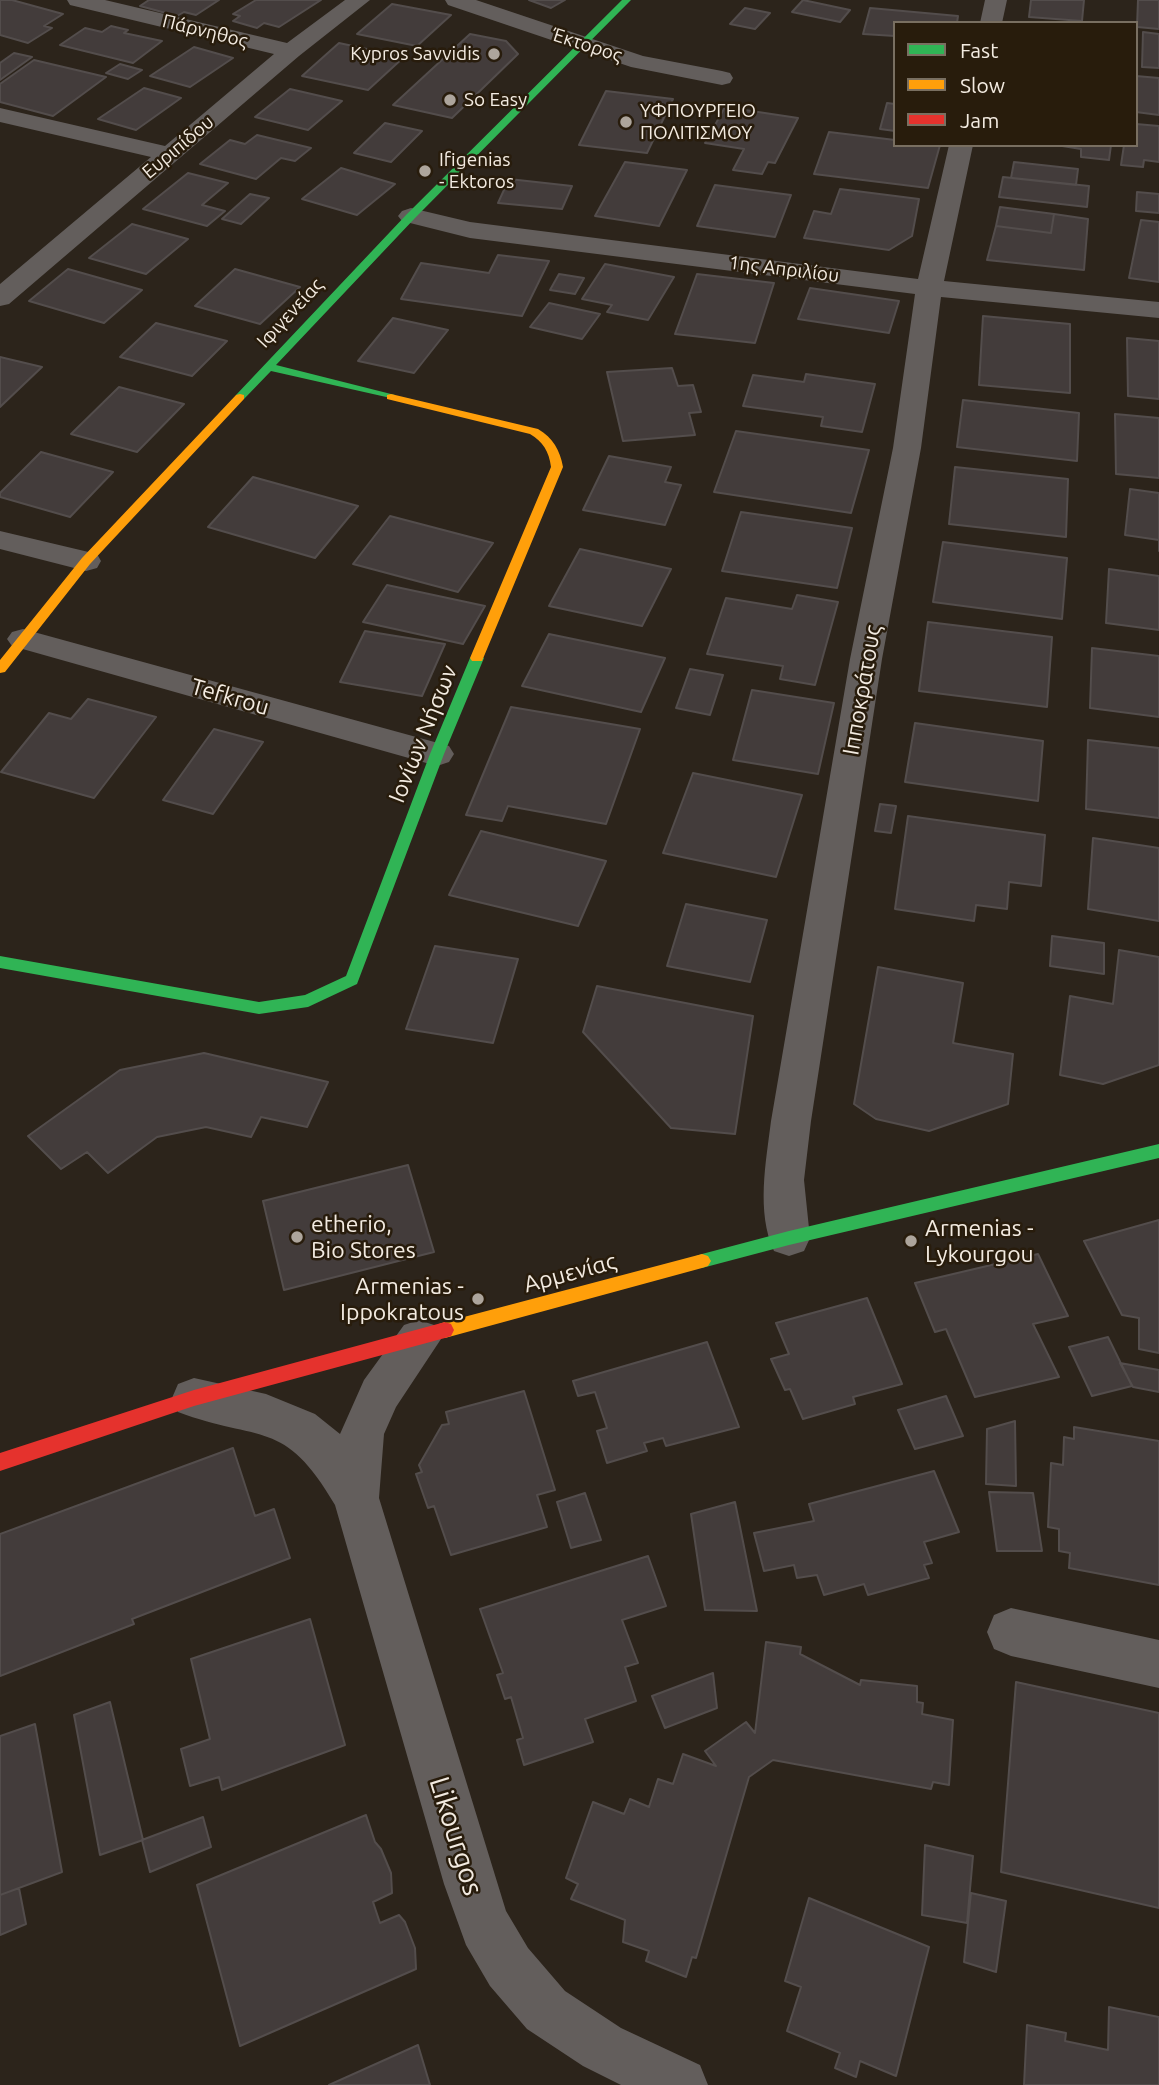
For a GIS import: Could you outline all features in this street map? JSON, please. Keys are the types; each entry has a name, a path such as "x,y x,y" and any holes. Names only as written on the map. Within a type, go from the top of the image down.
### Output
{"street":[{"name":"Πάρνηθος","path":"78,0 291,51"},
{"name":"Ευριπίδου","path":"0,298 291,51 359,0"},
{"name":"Έκτορος","path":"456,0 639,62 722,78"},
{"name":"Ιφιγενείας","path":"0,669 86,561 411,216 626,0"},
{"path":"991,21 996,0"},
{"path":"0,115 170,154"},
{"name":"Ιπποκράτους","path":"789,1238 784,1180 791,1121 866,660 907,448 929,288 961,147"},
{"name":"1ης Απριλίου","path":"411,216 470,230 929,288 1159,310"},
{"name":"Ιονίων Νήσων","path":"0,962 260,1009 292,1008 329,995 352,980 438,754 557,467 551,440 534,431 269,367"},
{"path":"0,540 86,561"},
{"name":"Tefkrou","path":"23,639 438,754"},
{"name":"Αρμενίας","path":"0,1462 194,1398 789,1238 1159,1151"},
{"name":"Likourgos","path":"356,1498 362,1434 380,1394 419,1339"},
{"name":"Likourgos","path":"194,1398 296,1424 326,1451 356,1498 470,1884 485,1926 509,1967 546,2010 602,2046 680,2085"},
{"path":"1011,1632 1159,1664"}],"building":[{"path":"0,0 12,0 63,14 44,26 52,28 28,43 0,35"},
{"path":"149,0 219,0 196,15 184,12 177,16 140,6"},
{"path":"256,0 321,0 279,27 264,23 257,28 233,21 240,16 233,14"},
{"path":"529,0 565,0 551,8"},
{"path":"803,0 850,10 840,22 792,12"},
{"path":"1031,0 1084,0 1082,21 1029,17"},
{"path":"1138,0 1159,0 1159,29 1138,27"},
{"path":"392,4 451,15 417,46 357,34"},
{"path":"745,8 770,13 755,29 730,24"},
{"path":"870,8 958,16 957,21 893,21 893,36 863,34"},
{"path":"111,26 128,30 124,33 162,41 133,63 60,45 85,28 102,32"},
{"path":"1143,32 1159,34 1159,68 1142,67"},
{"path":"470,34 506,41 518,54 452,118 393,105"},
{"path":"339,43 404,57 368,90 302,76"},
{"path":"194,47 233,58 190,87 150,76"},
{"path":"14,53 32,57 0,80 0,63"},
{"path":"34,60 106,77 53,116 0,102 0,84"},
{"path":"120,64 142,70 128,79 106,73"},
{"path":"1138,76 1159,78 1159,115 1138,112"},
{"path":"144,88 181,98 136,130 98,119"},
{"path":"290,89 342,101 308,130 255,117"},
{"name":"ΥΦΠΟΥΡΓΕΙΟ ΠΟΛΙΤΙΣΜΟΥ","path":"606,91 673,99 647,153 579,145"},
{"path":"887,103 893,104 893,131 880,129"},
{"path":"725,107 798,118 775,163 768,162 762,174 733,170 744,149 705,143"},
{"path":"385,123 422,131 391,162 354,153"},
{"path":"1138,124 1159,126 1159,162 1144,160 1143,167 1121,165 1124,147 1138,147"},
{"path":"829,132 893,140 893,147 939,147 928,188 814,174"},
{"path":"257,135 311,148 295,161 281,158 256,179 200,164 230,140 245,144"},
{"path":"1068,147 1111,147 1109,160 1081,157 1081,149"},
{"path":"625,162 687,170 659,226 595,216"},
{"path":"1014,162 1078,169 1076,185 1011,178"},
{"path":"341,168 395,184 357,215 302,199"},
{"path":"188,173 228,183 202,205 225,211 207,226 143,209"},
{"path":"1003,177 1089,186 1087,207 999,197"},
{"path":"509,179 572,186 562,209 498,203"},
{"path":"715,185 791,195 775,237 697,226"},
{"path":"840,189 919,199 912,236 889,250 804,238 814,211 831,214"},
{"path":"1137,192 1159,194 1159,213 1136,211"},
{"path":"250,194 269,198 241,224 222,219"},
{"path":"1000,207 1054,214 1051,233 996,226"},
{"path":"1054,214 1088,219 1084,270 987,260 996,226 1051,233"},
{"path":"1141,220 1159,222 1159,282 1129,278"},
{"path":"132,224 188,239 146,274 89,258"},
{"path":"498,255 549,261 522,316 401,299 421,263 489,273"},
{"path":"605,264 674,277 648,320 607,312 612,305 582,299"},
{"path":"68,269 142,290 104,323 29,301"},
{"path":"235,269 300,287 260,324 195,306"},
{"path":"559,274 584,278 575,294 550,290"},
{"path":"697,274 774,283 755,343 675,334"},
{"path":"810,288 899,301 889,333 798,319"},
{"path":"549,303 600,314 582,339 530,327"},
{"path":"983,316 1070,324 1070,393 979,385"},
{"path":"393,318 448,330 414,373 358,361"},
{"path":"156,323 227,341 192,376 120,357"},
{"path":"1127,338 1159,341 1159,399 1128,396"},
{"path":"0,357 42,367 0,407"},
{"path":"672,368 678,386 693,385 701,412 689,413 695,435 623,441 607,372"},
{"path":"806,374 875,384 862,432 821,426 823,417 743,406 753,375 804,382"},
{"path":"119,387 184,404 137,452 71,434"},
{"path":"963,400 1079,413 1077,461 957,447"},
{"path":"1115,414 1159,418 1159,478 1116,474"},
{"path":"736,431 869,450 851,513 714,492"},
{"path":"41,452 113,472 70,517 0,497 0,493"},
{"path":"609,456 671,467 665,482 681,485 665,525 583,510"},
{"path":"955,467 1068,479 1066,537 949,524"},
{"path":"253,477 358,506 315,558 208,527"},
{"path":"1130,489 1159,493 1159,540 1125,535"},
{"path":"741,512 852,528 837,588 722,571"},
{"path":"390,516 493,543 458,592 353,564"},
{"path":"943,542 1067,558 1062,619 933,602"},
{"path":"580,549 671,569 642,626 549,606"},
{"path":"1109,569 1159,576 1159,630 1106,623"},
{"path":"387,585 485,606 463,644 363,622"},
{"path":"797,595 838,602 815,685 780,679 783,666 707,654 726,598 792,609"},
{"path":"928,622 1052,637 1047,707 919,691"},
{"path":"365,631 445,644 422,696 340,682"},
{"path":"549,634 665,658 641,712 522,686"},
{"path":"1092,648 1159,656 1159,717 1090,708"},
{"path":"690,669 723,675 710,715 676,708"},
{"path":"752,690 834,703 818,774 733,760"},
{"path":"88,699 156,717 94,798 1,772 49,713 71,719"},
{"path":"511,707 640,729 606,824 508,806 502,821 466,815"},
{"path":"915,723 1043,741 1038,801 905,782"},
{"path":"214,729 263,742 213,814 163,800"},
{"path":"1088,740 1159,748 1159,818 1086,809"},
{"path":"693,773 802,795 776,877 663,853"},
{"path":"880,804 896,806 891,833 875,831"},
{"path":"908,816 1045,835 1041,886 1009,882 1007,909 976,905 974,921 895,909"},
{"path":"481,831 606,861 578,926 449,895"},
{"path":"1093,838 1159,848 1159,921 1088,909"},
{"path":"686,904 767,920 750,982 667,966"},
{"path":"1052,936 1104,943 1104,974 1050,966"},
{"path":"435,946 518,959 493,1043 406,1029"},
{"path":"1119,950 1159,957 1159,1065 1103,1084 1060,1075 1070,996 1113,1004"},
{"path":"878,967 963,983 953,1043 1013,1054 1008,1104 929,1131 876,1119 854,1104"},
{"path":"597,986 753,1016 735,1134 671,1128 583,1032"},
{"path":"204,1053 328,1082 307,1127 261,1117 251,1137 206,1127 157,1137 108,1173 87,1152 61,1169 28,1136 120,1070"},
{"path":"408,1165 434,1252 284,1290 263,1201"},
{"path":"1159,1220 1159,1353 1139,1349 1139,1318 1122,1315 1084,1241"},
{"path":"1038,1254 1068,1316 1033,1324 1059,1377 975,1397 946,1329 935,1332 915,1283"},
{"path":"867,1298 902,1384 853,1397 855,1404 803,1419 790,1389 785,1390 771,1359 789,1354 776,1323"},
{"path":"1108,1337 1132,1386 1092,1396 1069,1347"},
{"path":"707,1342 739,1427 666,1446 663,1438 644,1443 647,1451 607,1463 597,1431 607,1428 595,1392 578,1396 573,1381"},
{"path":"1120,1363 1159,1370 1159,1392 1133,1387"},
{"path":"524,1391 555,1490 537,1495 547,1527 451,1555 434,1506 428,1508 416,1474 422,1472 419,1465 442,1425 449,1424 446,1412"},
{"path":"946,1396 963,1436 915,1449 898,1410"},
{"path":"1015,1421 1016,1486 986,1484 987,1429"},
{"path":"1074,1427 1159,1441 1159,1585 1069,1568 1070,1553 1059,1551 1059,1529 1048,1527 1051,1463 1063,1465 1064,1437 1074,1439"},
{"path":"233,1448 255,1516 274,1509 290,1558 132,1619 134,1624 0,1676 0,1534"},
{"path":"934,1471 959,1532 924,1542 932,1563 924,1565 929,1578 868,1595 864,1584 824,1595 817,1575 797,1578 794,1565 764,1571 754,1533 814,1521 809,1504"},
{"path":"989,1492 1033,1493 1042,1551 997,1551"},
{"path":"585,1493 601,1540 571,1548 557,1502"},
{"path":"735,1502 757,1611 705,1610 691,1514"},
{"path":"648,1556 666,1606 622,1620 638,1663 625,1667 636,1701 585,1719 593,1742 524,1765 517,1740 523,1738 511,1697 505,1699 497,1675 503,1673 480,1609"},
{"path":"310,1619 345,1745 222,1790 219,1777 190,1786 181,1749 210,1739 191,1659"},
{"path":"766,1642 801,1647 800,1654 860,1685 861,1680 917,1686 917,1702 923,1703 922,1714 953,1720 949,1785 933,1782 931,1789 773,1760 749,1777 696,1958 692,1957 686,1977 646,1961 649,1951 623,1942 625,1920 571,1899 578,1884 566,1878 593,1802 624,1814 630,1799 649,1807 658,1779 673,1784 683,1754 716,1766 705,1751 746,1722 755,1733"},
{"path":"713,1673 717,1708 665,1728 652,1696"},
{"path":"1016,1682 1159,1713 1159,1908 1001,1872"},
{"path":"110,1702 143,1840 100,1855 74,1715"},
{"path":"35,1724 62,1872 0,1895 0,1736"},
{"path":"366,1815 375,1842 381,1849 391,1873 392,1893 373,1902 380,1923 399,1915 405,1922 415,1948 416,1969 240,2046 197,1885"},
{"path":"203,1817 211,1847 150,1872 142,1840"},
{"path":"925,1845 973,1856 967,1923 922,1915"},
{"path":"19,1888 26,1924 0,1935 0,1895"},
{"path":"971,1893 1006,1901 996,1972 964,1962"},
{"path":"809,1898 929,1947 896,2076 860,2061 856,2077 835,2068 840,2053 787,2031 801,1987 785,1981"},
{"path":"1109,2007 1159,2017 1159,2085 1024,2085 1027,2025 1066,2033 1065,2041 1108,2050"},
{"path":"418,2045 430,2085 329,2085"}],"traffic: fast":[{"path":"240,397 411,216 627,0"},
{"path":"269,367 391,397"},
{"path":"0,962 259,1008 308,1001 352,980 437,754 477,658"},
{"path":"702,1261 1159,1151"}],"traffic: slow":[{"path":"0,669 86,561 240,397"},
{"path":"391,397 534,431 544,438 555,455 557,467 477,658"},
{"path":"445,1330 702,1261"}],"traffic: jam":[{"path":"0,1462 194,1398 445,1330"}],"place":[{"name":"Kypros Savvidis","path":"494,54"},
{"name":"So Easy","path":"450,100"},
{"name":"ΥΦΠΟΥΡΓΕΙΟ ΠΟΛΙΤΙΣΜΟΥ","path":"626,122"},
{"name":"Ifigenias - Ektoros","path":"425,171"},
{"name":"etherio, Bio Stores","path":"297,1237"},
{"name":"Armenias - Lykourgou","path":"911,1241"},
{"name":"Armenias - Ippokratous","path":"478,1299"}]}
